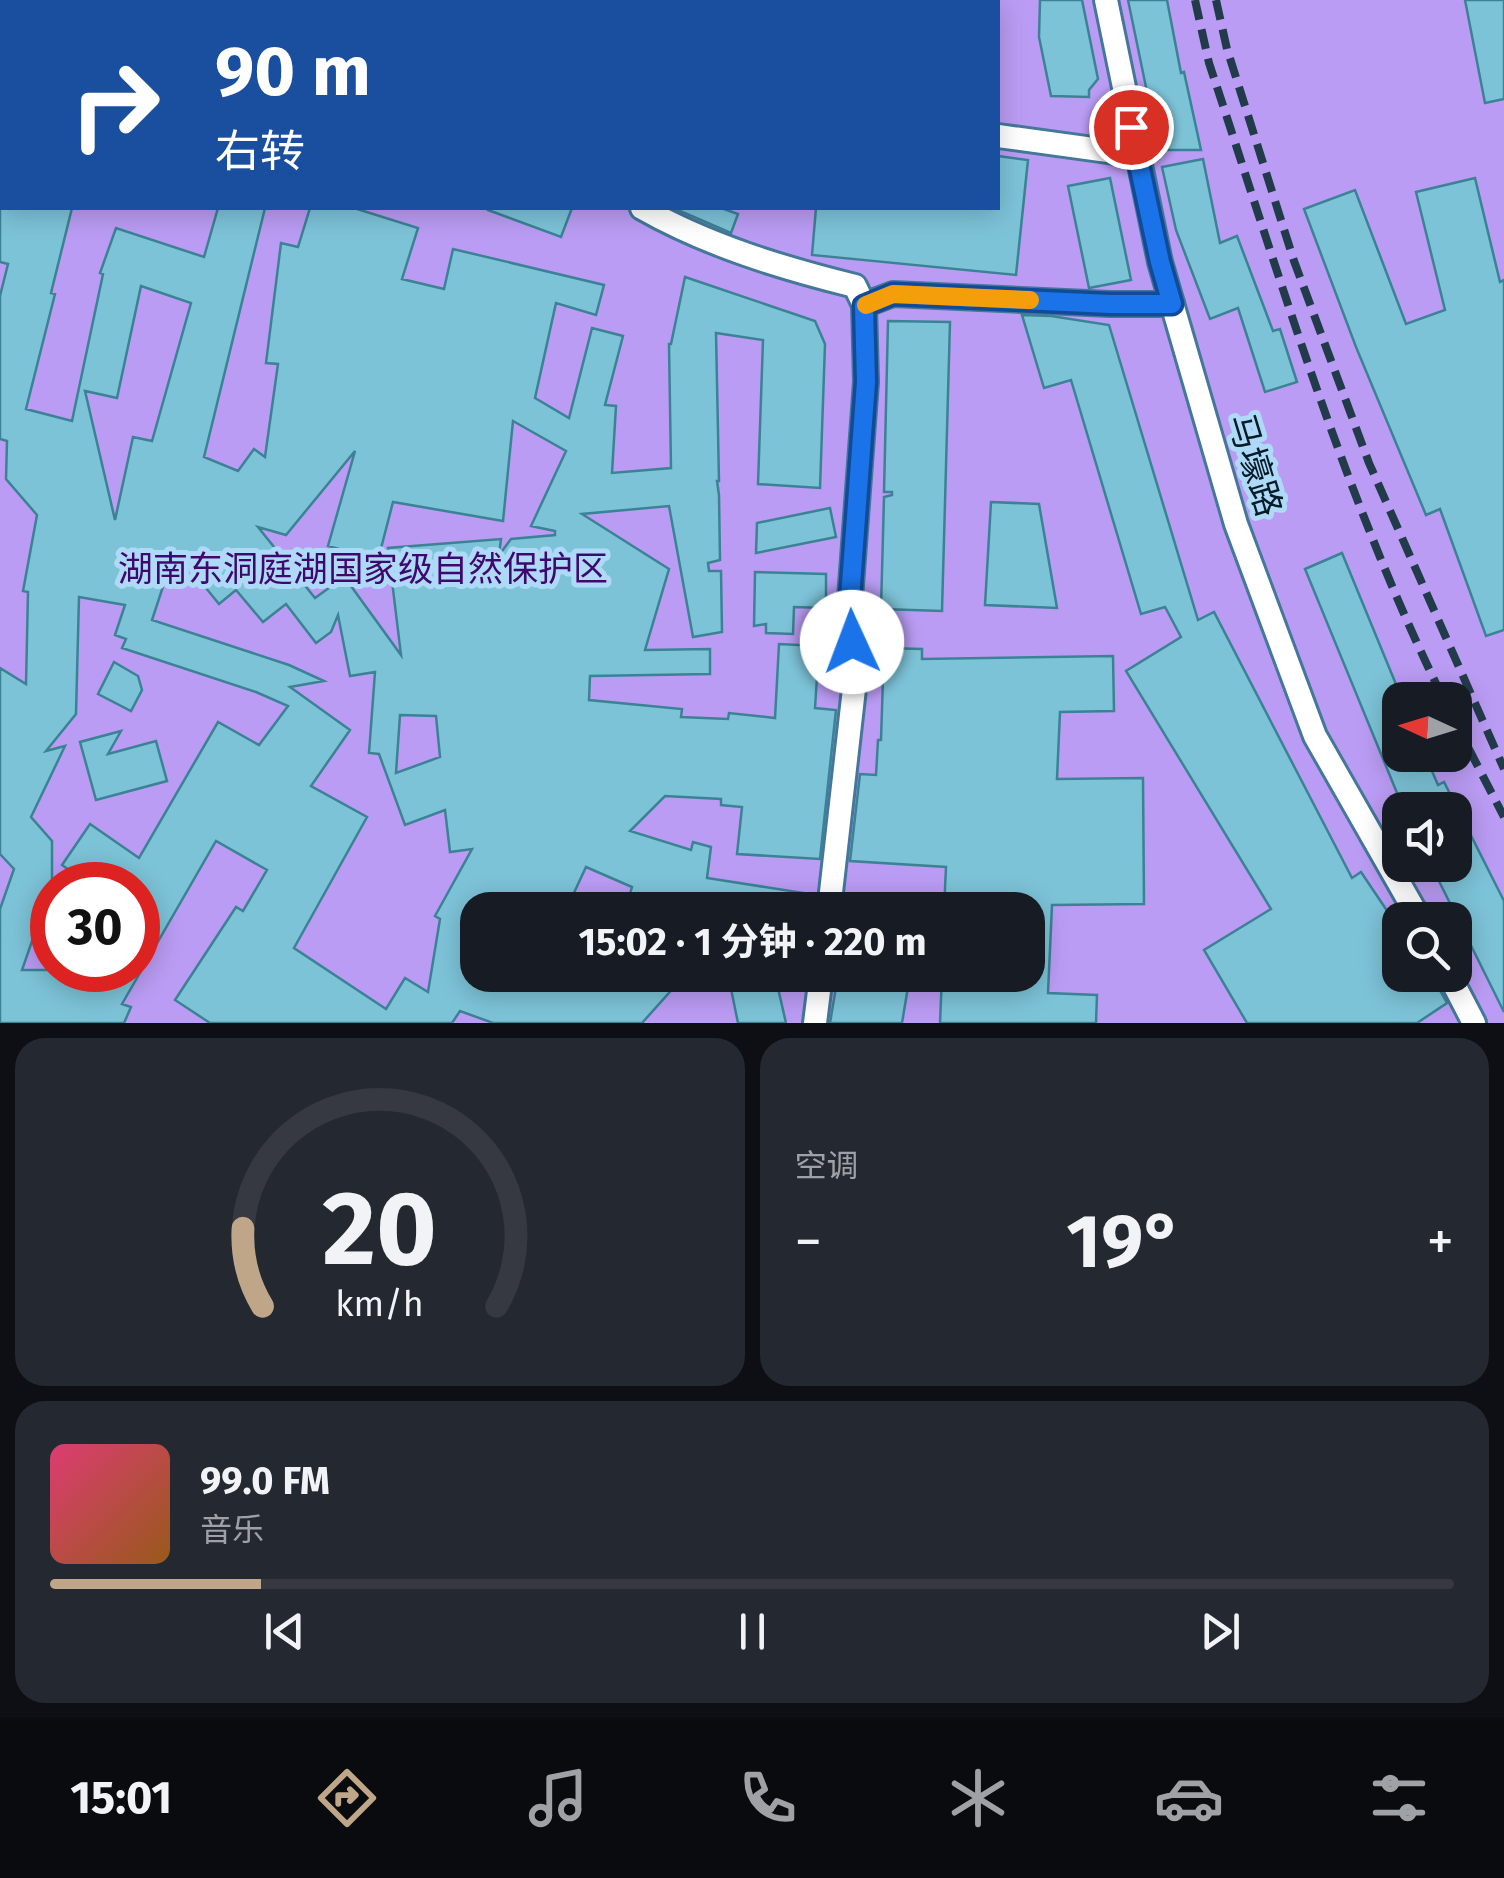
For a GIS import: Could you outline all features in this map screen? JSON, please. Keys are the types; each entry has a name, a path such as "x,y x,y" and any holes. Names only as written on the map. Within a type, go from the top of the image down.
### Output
{"street":[{"name":"马壕路","path":"1106,0 1160,262 1236,524 1315,736 1410,902"},
{"path":"1000,136 1137,155"},
{"path":"646,210 672,225 764,261 855,286 864,306 866,382 849,612 856,671 831,892"},
{"path":"864,306 893,294 1172,304"},
{"path":"815,1023 819,992"},
{"path":"1458,992 1474,1023"}],"green space":[{"name":"湖南东洞庭湖国家级自然保护区","path":"1000,0 1504,0 1504,1023 0,1023 0,210 1000,210"}],"building":[{"path":"1040,0 1082,0 1098,79 1089,90 1089,97 1051,96 1039,37"},
{"path":"1128,0 1167,0 1201,150 1159,150"},
{"path":"1465,0 1504,0 1504,99 1485,103"},
{"path":"1000,156 1028,160 1016,275 812,255 816,210 1000,210"},
{"path":"1203,159 1220,243 1237,236 1273,331 1280,329 1297,382 1265,392 1238,308 1210,319 1176,230 1162,167"},
{"path":"1110,178 1131,280 1089,288 1068,186"},
{"path":"1475,178 1500,282 1504,280 1504,630 1486,636 1440,509 1426,515 1304,209 1355,190 1406,324 1445,310 1416,192"},
{"path":"0,210 72,210 26,409 72,421 103,274 100,273 116,228 204,257 217,210 265,210 204,457 238,471 254,449 265,457 278,364 266,363 281,243 298,247 309,210 360,210 418,228 402,279 444,289 453,249 604,285 596,315 556,303 535,398 569,418 592,328 623,336 605,405 616,406 612,473 671,468 669,344 685,277 815,321 825,344 820,488 758,484 763,340 716,333 720,560 708,563 709,571 721,571 722,632 693,637 669,506 582,514 669,569 645,650 710,649 710,674 590,676 589,700 682,709 681,717 728,719 729,713 775,718 779,644 819,646 815,708 836,710 820,859 737,854 742,807 721,805 721,799 665,796 630,831 691,850 693,842 711,847 707,878 797,892 630,892 632,887 586,867 574,892 460,892 460,992 670,992 642,1023 493,1023 460,1011 452,1023 210,1023 175,1000 236,907 243,911 267,870 216,841 160,938 160,862 64,862 90,824 139,858 218,722 259,745 288,706 122,648 126,639 115,635 125,605 79,597 76,714 46,751 65,746 31,817 52,841 52,862 30,862 30,947 22,970 30,970 30,992 129,992 122,1004 131,1007 124,1023 0,1023 0,909 14,869 0,854 0,668 26,684 28,592 23,591 37,515 6,479 7,441 0,439 0,296 8,264 0,262","holes":["141,286 191,303 152,441 133,437 115,520 85,391 117,398","513,421 566,451 531,526 555,531 555,535 511,539 499,555 501,539 388,548 401,655 351,586 360,564 344,577 327,554 333,585 315,598 258,527 286,535 355,451 328,546 378,560 393,502 503,521","175,550 219,604 236,590 263,622 286,604 316,643 331,632 338,615 350,676 375,672 369,753 379,754 405,825 445,810 450,852 472,849 435,916 440,919 428,992 405,978 386,1009 294,948 367,817 311,786 350,730 290,687 324,681 289,665 152,620","400,715 436,716 440,757 396,773"]},
{"path":"488,210 571,210 561,237"},
{"path":"678,210 727,210 738,214 731,233"},
{"path":"1022,315 1109,325 1198,620 1214,612 1352,878 1361,872 1382,903 1382,992 1440,992 1447,1003 1417,1023 1247,1023 1204,950 1271,909 1126,671 1181,637 1165,607 1141,614 1071,380 1044,388"},
{"path":"888,321 950,322 942,611 881,609 884,497 892,495 884,492"},
{"path":"991,502 1039,504 1057,608 985,605"},
{"path":"830,508 836,537 756,553 757,523"},
{"path":"1342,553 1395,682 1382,682 1382,756 1305,569"},
{"path":"755,572 826,574 826,608 794,607 793,634 766,633 766,624 754,626"},
{"path":"884,648 922,649 922,659 1113,656 1114,711 1060,712 1057,779 1143,778 1144,904 1052,905 1048,993 1097,995 1096,1023 940,1023 941,992 1045,992 1045,892 945,892 946,867 850,861 860,774 876,775"},
{"path":"114,662 138,676 142,690 131,711 98,694"},
{"path":"121,731 108,754 156,741 167,781 96,800 80,742"},
{"path":"1388,772 1432,772 1438,785 1444,782 1449,792 1397,792"},
{"path":"1472,838 1504,901 1504,1012 1472,948 1472,902 1449,902 1439,882 1472,882"},
{"path":"732,992 779,992 786,1023 738,1023"},
{"path":"835,992 907,992 902,1023 830,1023"}],"railway":[{"path":"1195,0 1209,63 1344,466 1436,682"},
{"path":"1216,0 1227,49 1294,261 1369,463 1504,769"},
{"path":"1472,755 1504,817"}],"slow traffic":[{"path":"866,305 893,294 1030,300"}],"route":[{"path":"852,642 849,612 866,382 864,306 893,294 1172,304 1131,127"}]}
